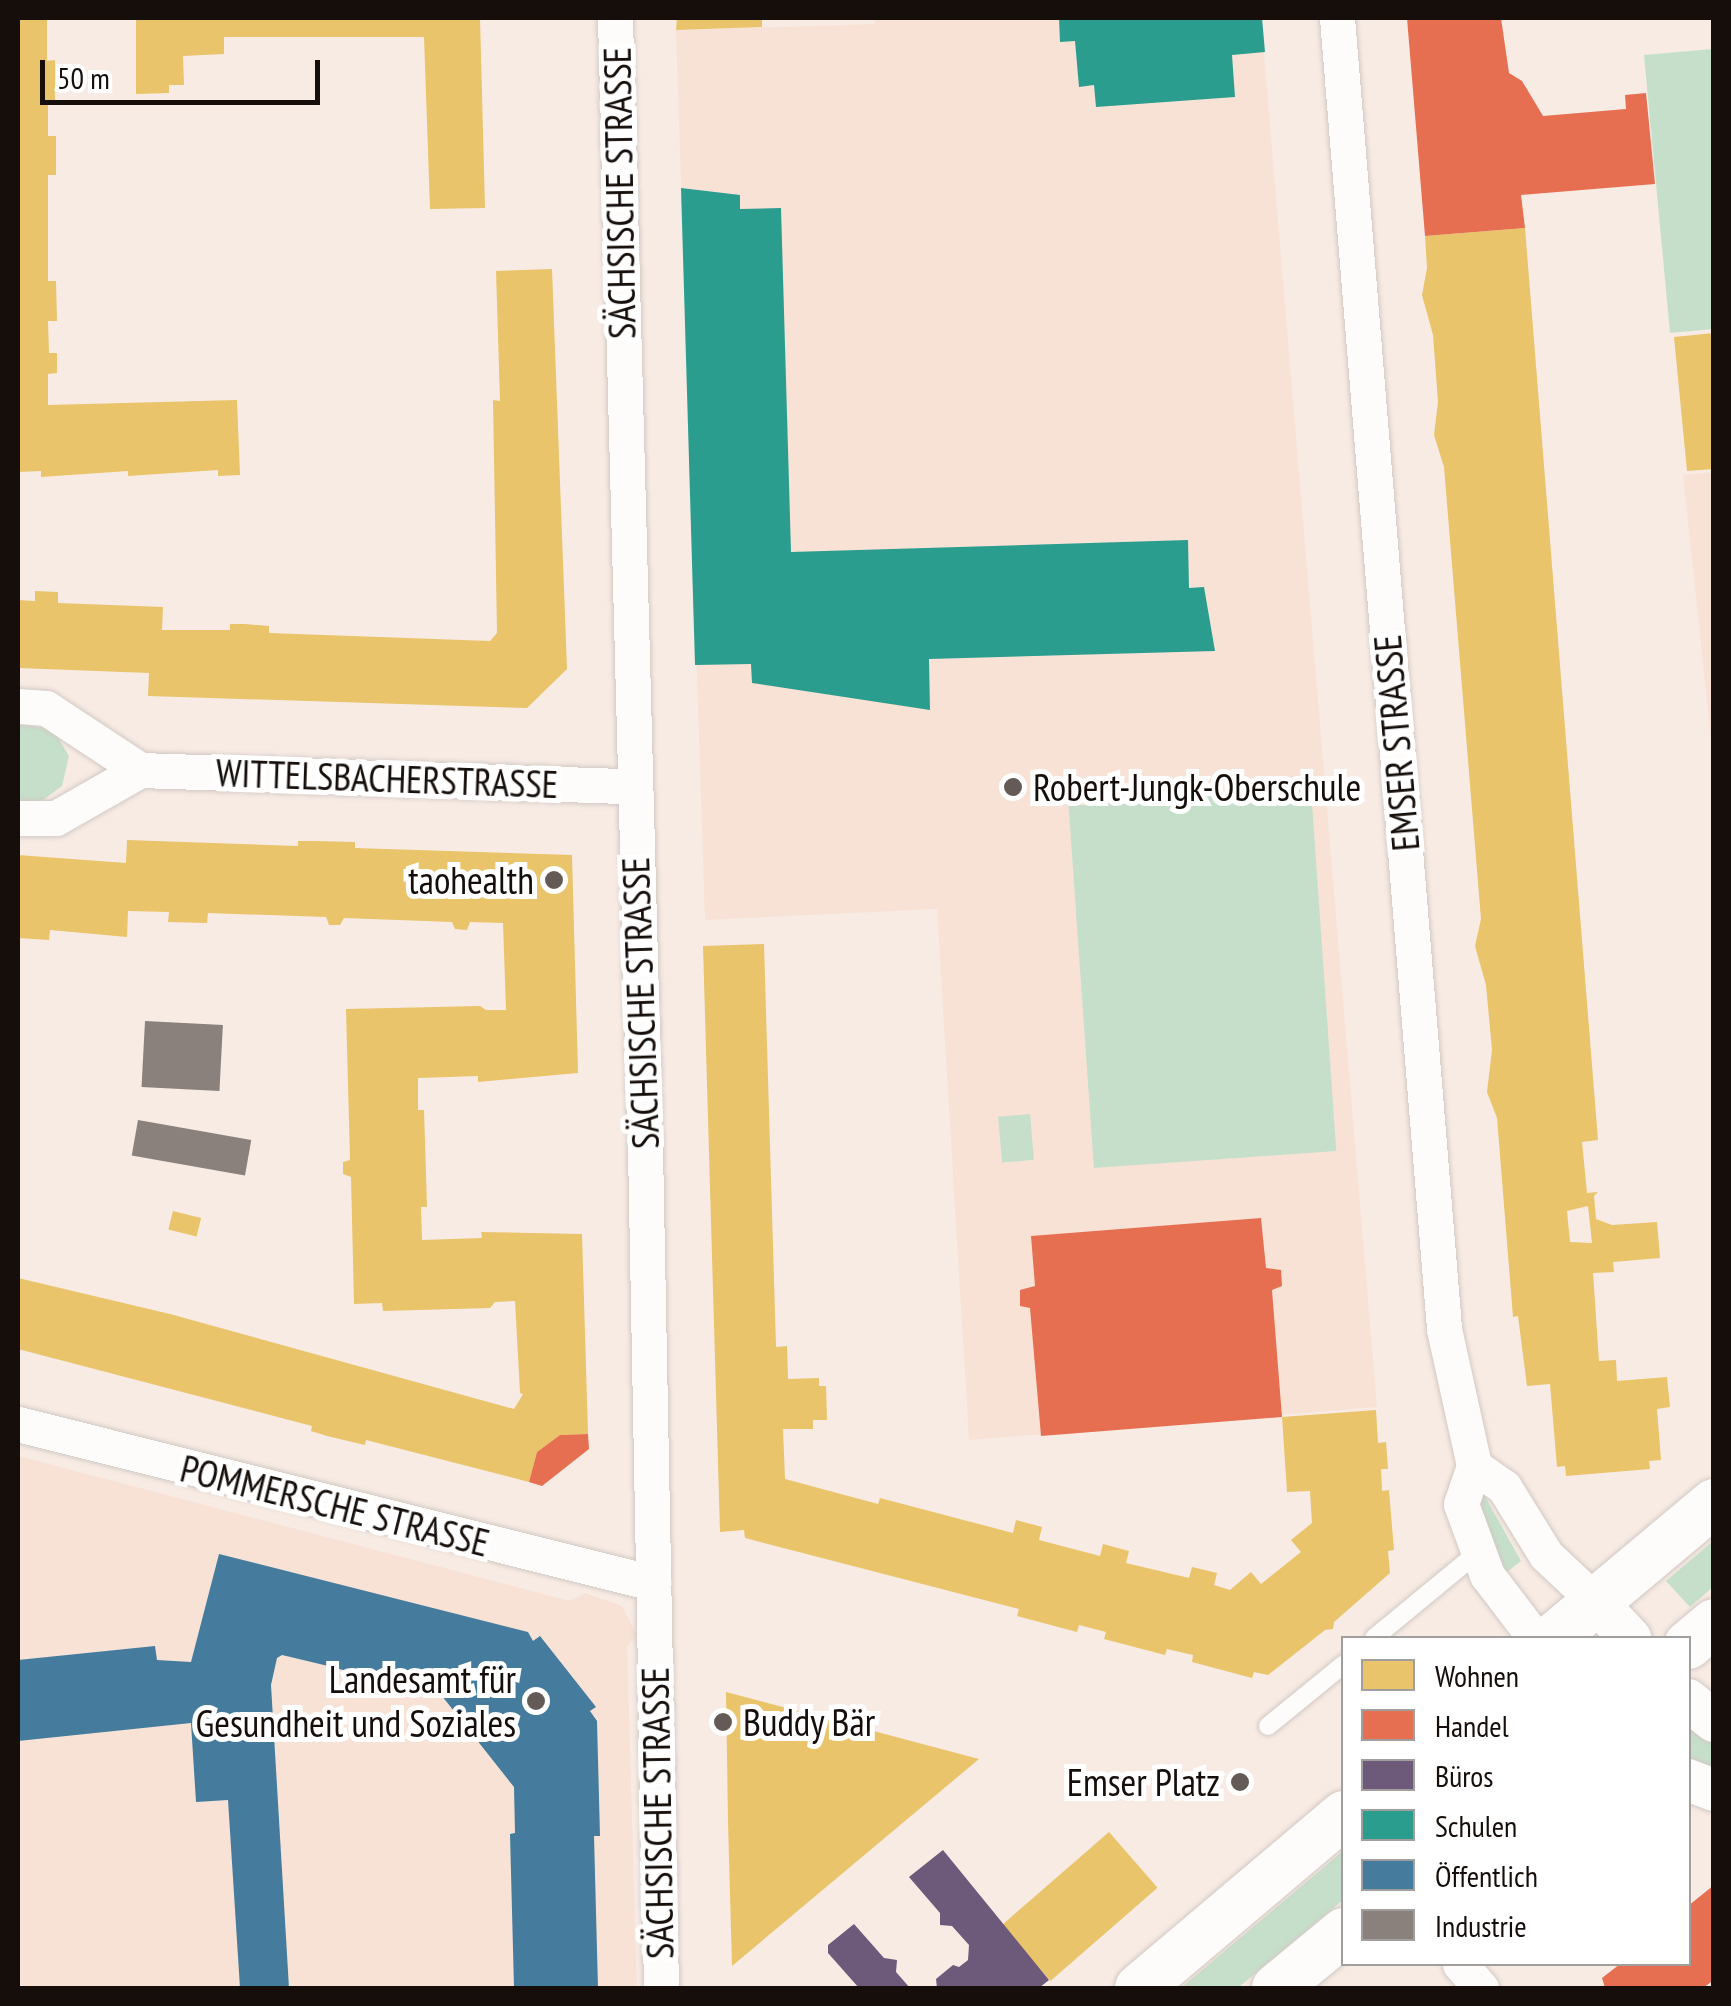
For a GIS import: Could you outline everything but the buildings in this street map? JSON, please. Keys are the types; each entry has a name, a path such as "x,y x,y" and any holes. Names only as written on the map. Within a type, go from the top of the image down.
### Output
{"main road":[{"path":"1554,1636 1714,1503"},
{"path":"1691,1642 1714,1623"},
{"path":"1139,1988 1341,1821"},
{"path":"1276,1988 1341,1934"}],"street":[{"name":"SÄCHSISCHE STRASSE","path":"615,18 660,1988"},
{"name":"EMSER STRASSE","path":"1337,18 1444,1329 1474,1466 1461,1504 1476,1553 1535,1636"},
{"path":"18,706 46,708 140,770 56,818 18,818"},
{"name":"WITTELSBACHERSTRASSE","path":"140,770 633,786"},
{"name":"POMMERSCHE STRASSE","path":"18,1424 653,1583"},
{"path":"1474,1466 1504,1487 1546,1555 1628,1636"},
{"path":"1691,1702 1714,1721"},
{"path":"1462,1966 1481,1988"}],"lane":[{"path":"1376,1636 1476,1553"},
{"path":"1268,1726 1341,1666"}],"shaded area":[{"name":"Robert-Jungk-Oberschule","path":"876,18 1261,18 1377,1407 969,1440 937,909 705,920 676,30 875,24"},
{"path":"1714,472 1713,757 1683,475"},
{"path":"18,1456 570,1601 585,1593 622,1606 637,1635 627,1647 637,1988 18,1988"}],"green space":[{"path":"1713,49 1713,329 1670,333 1644,55"},
{"path":"18,724 44,728 57,736 69,756 62,786 39,803 18,802"},
{"path":"1311,789 1336,1151 1094,1168 1069,806"},
{"path":"1030,1114 1034,1160 1002,1163 998,1117"},
{"path":"1476,1491 1483,1493 1521,1561 1502,1576"},
{"path":"1713,1541 1713,1587 1690,1607 1666,1581"},
{"path":"1691,1729 1713,1742 1713,1773 1691,1763"},
{"path":"1341,1853 1341,1902 1238,1988 1181,1988"}],"place":[{"name":"Robert-Jungk-Oberschule","path":"1013,787"},
{"name":"taohealth","path":"554,880"},
{"name":"Landesamt für Gesundheit und Soziales","path":"536,1701"},
{"name":"Buddy Bär","path":"723,1722"},
{"name":"Emser Platz","path":"1240,1782"}]}
